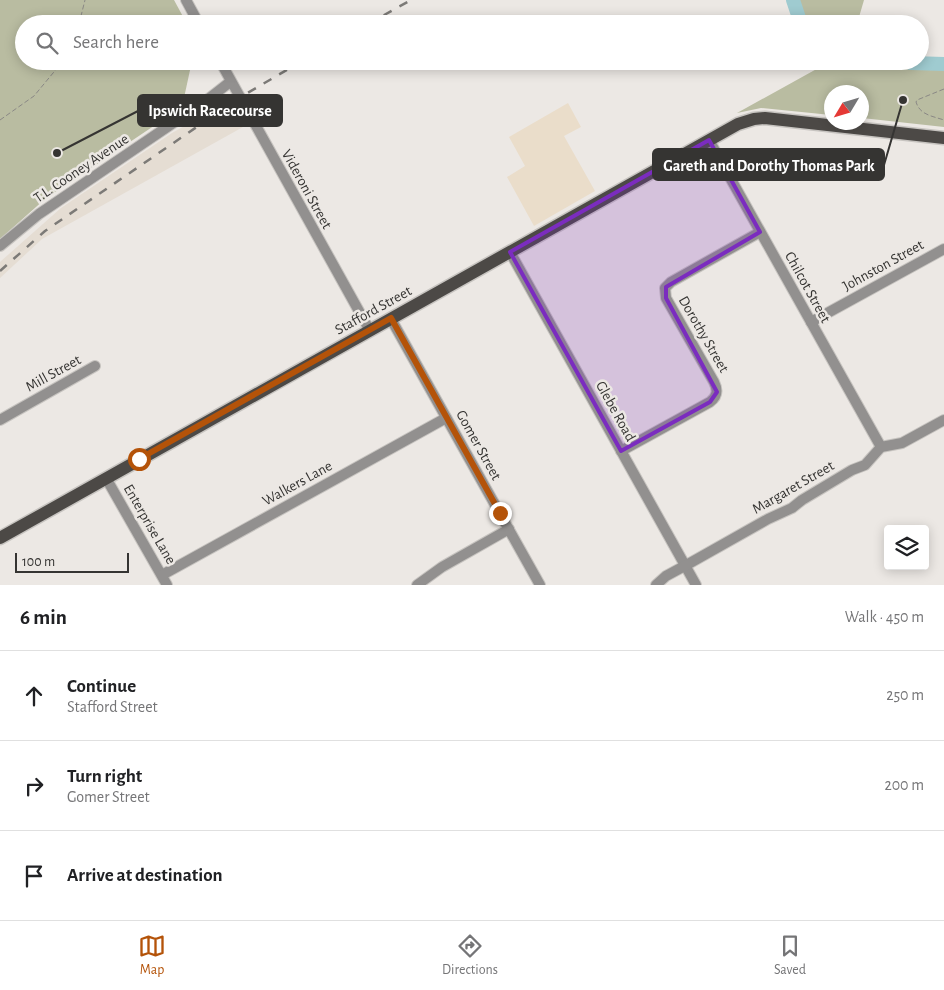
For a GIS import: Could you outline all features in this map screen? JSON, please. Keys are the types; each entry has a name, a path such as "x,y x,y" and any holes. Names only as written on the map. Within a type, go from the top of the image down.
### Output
{"main road":[{"name":"Stafford Street","path":"0,538 742,122 765,118 944,138"}],"street":[{"path":"186,0 194,15"},
{"name":"Videroni Street","path":"224,70 370,331"},
{"name":"T.L. Cooney Avenue","path":"0,246 38,214 192,110 230,82"},
{"name":"Chilcot Street","path":"709,140 881,447"},
{"name":"Dorothy Street","path":"622,451 710,402 715,397 717,389 714,382 666,298 666,286 760,232"},
{"name":"Johnston Street","path":"811,322 944,249"},
{"name":"Glebe Road","path":"510,252 696,585"},
{"name":"Gomer Street","path":"391,318 540,585"},
{"name":"Mill Street","path":"0,420 95,366"},
{"name":"Walkers Lane","path":"162,574 446,418"},
{"path":"881,447 902,443 944,420"},
{"name":"Margaret Street","path":"656,585 663,578 685,565 768,519 792,508 852,470 865,466 881,447"},
{"name":"Enterprise Lane","path":"106,478 168,585"},
{"path":"416,585 442,567 509,529"}],"path":[{"path":"81,15 85,0"},
{"path":"0,120 34,96 56,70"},
{"path":"944,90 916,102 918,108 924,114 944,120"}],"highlighted area":[{"path":"709,140 760,232 666,287 666,298 717,392 710,402 621,451 510,252"}],"shaded area":[{"path":"229,101 243,127 42,239 0,278 0,262 61,208 172,133 202,116 206,116"},
{"path":"568,103 581,127 564,136 595,191 534,226 507,177 525,166 509,137"}],"green space":[{"path":"0,0 174,0 182,15 15,15 15,70 190,70 182,107 45,199 0,239"},
{"path":"799,0 864,0 860,15 804,15"},
{"path":"929,68 944,68 944,127 869,119 869,85 824,85 824,114 761,108 737,113 815,70 929,70"}],"waterway":[{"path":"793,0 798,15"},
{"path":"929,64 944,64"}],"railway":[{"path":"384,15 411,0"},
{"path":"0,271 45,231 239,98 287,70"}],"place":[{"name":"Gareth and Dorothy Thomas Park","path":"903,100"},
{"name":"Ipswich Racecourse","path":"57,153"}],"route":[{"path":"139,459 391,318 500,513"}]}
